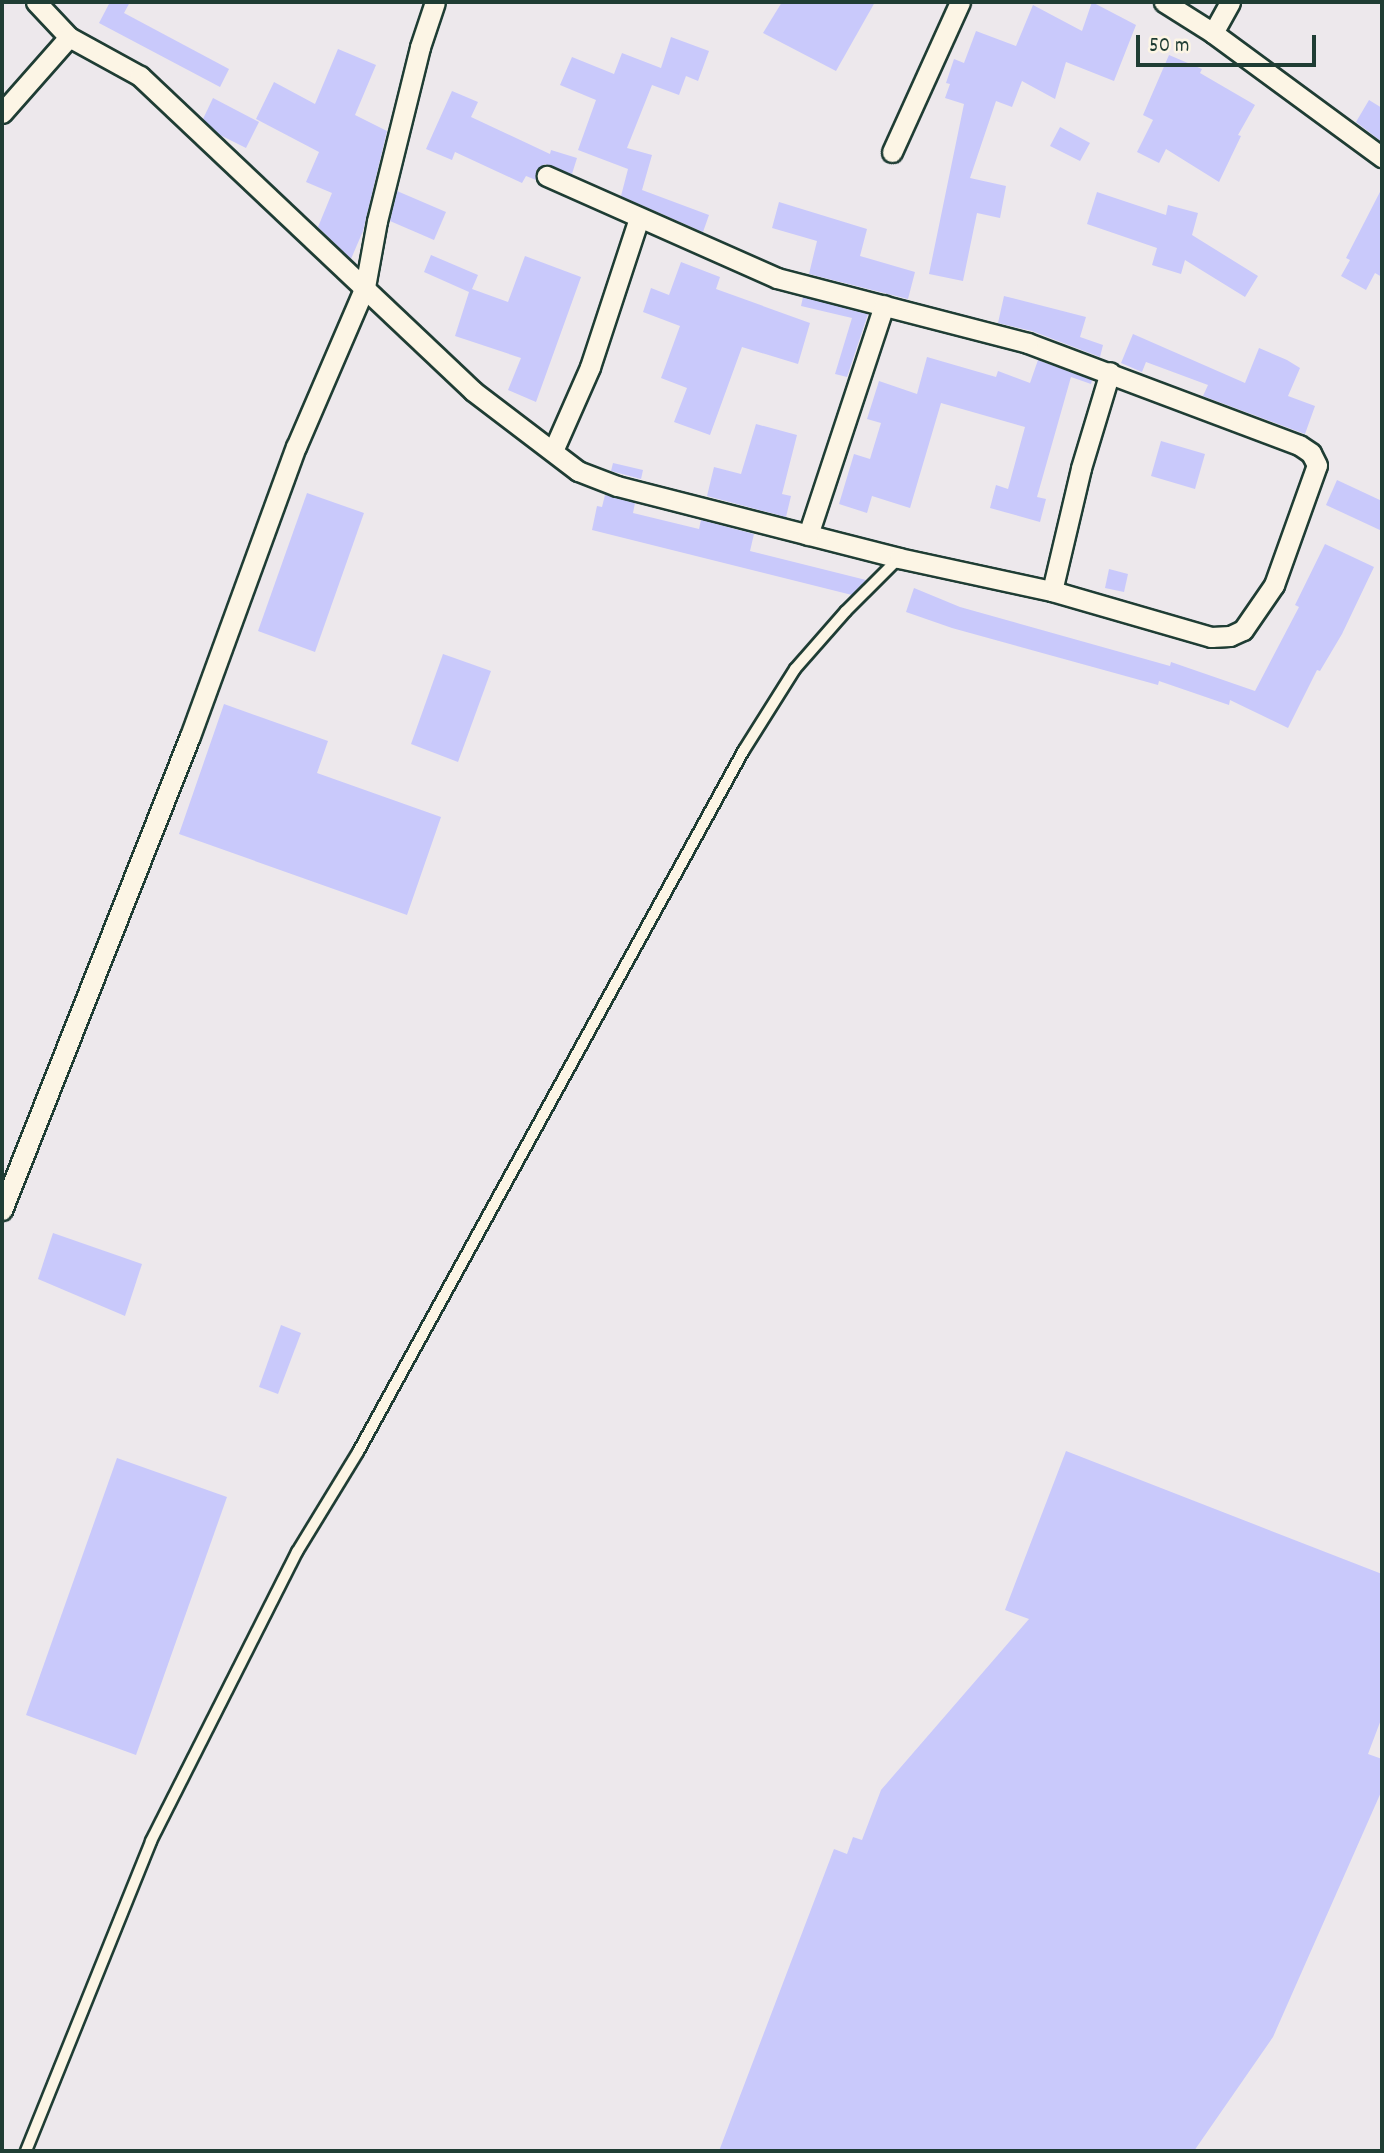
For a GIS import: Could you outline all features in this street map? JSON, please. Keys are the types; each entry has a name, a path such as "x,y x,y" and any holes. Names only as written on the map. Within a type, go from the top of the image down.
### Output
{"street":[{"path":"36,2 69,37 140,76 473,391 578,471 617,486 899,558 1052,591 1211,636 1230,636 1243,631 1274,585 1317,466 1311,453 1299,445 1028,343 777,278 547,176"},
{"path":"2,1210 190,736 296,447 365,287 377,220 420,47 435,2"},
{"path":"892,152 960,2"},
{"path":"1164,2 1213,33 1382,157"},
{"path":"1213,33 1230,2"},
{"path":"2,113 69,37"},
{"path":"553,451 590,367 639,218"},
{"path":"808,535 884,305"},
{"path":"1052,591 1081,468 1110,372"}],"lane":[{"path":"26,2151 151,1840 297,1552 358,1452 744,750 795,669 846,611 899,558"}],"building":[{"path":"110,2 130,2 124,13 229,69 220,87 99,23"},
{"path":"782,2 875,2 836,71 763,33"},
{"path":"1092,2 1136,25 1114,81 1066,62 1055,99 1022,81 1012,107 996,101 970,178 1006,186 1000,218 977,213 963,281 929,274 964,104 945,98 950,84 946,83 954,59 964,63 976,31 1016,46 1033,5 1082,31"},
{"path":"671,37 709,51 698,81 686,76 679,95 652,85 627,148 652,155 642,190 709,215 703,232 621,196 628,169 578,150 596,100 560,85 572,57 614,74 622,53 661,68"},
{"path":"338,49 376,65 355,115 387,131 363,231 351,259 318,227 332,193 306,182 319,152 256,119 274,82 315,104"},
{"path":"1169,55 1202,69 1200,73 1255,105 1238,135 1241,136 1219,182 1166,149 1159,163 1137,152 1153,120 1143,115"},
{"path":"452,91 478,102 471,117 550,154 551,150 577,158 572,174 545,164 536,170 536,180 526,176 522,183 455,152 452,160 426,149"},
{"path":"213,98 259,122 246,148 220,135 203,119"},
{"path":"1369,100 1382,108 1382,142 1356,122"},
{"path":"1060,127 1090,143 1080,161 1050,146"},
{"path":"1382,188 1382,277 1375,273 1366,290 1341,276 1350,260 1346,258"},
{"path":"397,191 446,212 434,240 390,221"},
{"path":"1097,192 1166,215 1168,205 1198,213 1192,235 1258,276 1245,297 1185,260 1181,274 1152,265 1157,248 1087,224"},
{"path":"779,202 867,229 860,256 915,272 908,299 809,274 817,241 772,228"},
{"path":"431,255 478,275 472,289 508,302 525,256 581,277 536,402 508,390 521,358 455,336 469,292 424,272"},
{"path":"681,262 720,277 716,289 810,323 798,364 742,347 710,435 674,422 687,388 661,378 680,326 643,312 651,288 669,295"},
{"path":"1004,296 1086,317 1080,337 1103,345 1100,357 1032,331 998,323"},
{"path":"803,297 868,314 847,377 835,374 852,318 801,306"},
{"path":"1133,334 1245,383 1259,348 1287,360 1300,368 1288,396 1315,406 1305,434 1203,396 1208,385 1146,362 1142,372 1121,363"},
{"path":"927,357 996,377 998,371 1030,383 1038,360 1092,380 1091,384 1071,377 1037,497 1046,499 1040,522 990,508 996,485 1008,489 1025,427 941,403 910,508 872,496 867,513 839,504 854,454 870,459 881,423 867,419 879,381 917,394"},
{"path":"756,424 797,435 782,494 791,496 786,517 707,496 714,467 741,474"},
{"path":"1161,441 1205,454 1195,489 1151,476"},
{"path":"613,463 643,470 641,479 611,471"},
{"path":"1337,480 1382,501 1382,531 1326,505"},
{"path":"307,493 364,513 315,652 258,631"},
{"path":"605,495 635,503 633,513 699,529 701,520 754,534 750,551 866,580 852,595 592,530 597,506 602,507"},
{"path":"1325,544 1374,567 1342,634 1320,671 1317,670 1288,728 1230,700 1229,705 1159,681 1158,685 952,628 906,612 914,588 960,607 1170,666 1171,662 1255,691 1299,607 1295,605"},
{"path":"1109,569 1128,574 1124,592 1105,588"},
{"path":"443,654 491,671 458,762 411,744"},
{"path":"224,704 328,741 317,773 441,817 407,915 179,834"},
{"path":"53,1233 142,1264 125,1316 38,1279"},
{"path":"281,1325 301,1333 278,1394 259,1387"},
{"path":"1066,1451 1382,1574 1382,1717 1368,1754 1382,1759 1382,1790 1273,2037 1194,2151 719,2151 834,1849 847,1854 853,1837 862,1840 881,1790 1029,1619 1005,1610"},
{"path":"117,1458 227,1497 136,1755 26,1715"}]}
